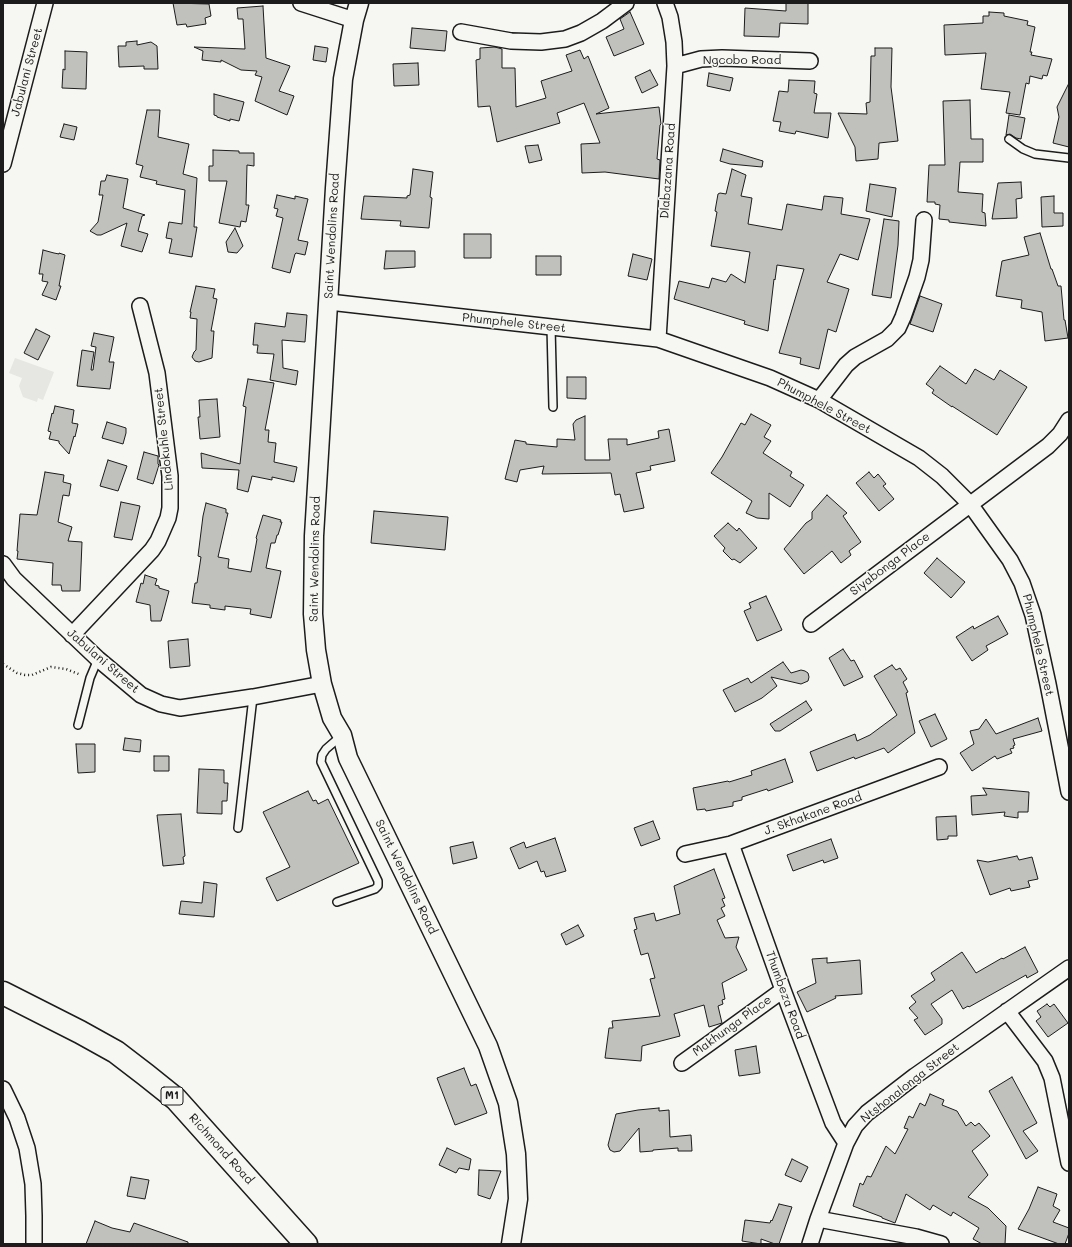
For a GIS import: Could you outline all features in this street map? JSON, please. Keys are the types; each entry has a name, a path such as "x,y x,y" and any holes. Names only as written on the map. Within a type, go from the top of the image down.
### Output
{"highway":[{"name":"Richmond Road","path":"3,993 116,1052 176,1099 306,1244"}],"street":[{"name":"Jabulani Street","path":"3,164 45,3"},
{"path":"301,3 354,20"},
{"name":"Saint Wendolins Road","path":"359,3 354,20 343,79 335,188 314,536 313,614 316,650 322,684 332,718 342,736 348,758 488,1046 506,1096 516,1154 518,1199 511,1244"},
{"path":"461,32 510,41 541,42 565,39 581,33 602,21 626,3"},
{"name":"Dlabazana Road","path":"658,339 675,66 674,42 671,23 665,3"},
{"name":"Ngcobo Road","path":"675,66 701,59 722,58 810,61"},
{"path":"819,400 846,365 887,339 898,328 918,277 921,260 924,220"},
{"name":"Phumphele Street","path":"329,302 658,339 770,378 819,400 919,458 942,476 970,504 1010,560 1022,583 1033,615 1069,792"},
{"name":"Lindokuhle Street","path":"72,635 152,550 158,541 168,518 170,508 170,476 157,373 140,306"},
{"name":"Siyabonga Place","path":"811,624 1048,446 1060,434 1069,420"},
{"name":"Jabulani Street","path":"3,564 14,579 98,659 141,695 161,704 180,708 253,697 322,684"},
{"name":"J. Skhakane Road","path":"685,854 732,844 939,767"},
{"name":"Thumbeza Road","path":"732,844 783,990 833,1123 846,1143"},
{"name":"Ntshonalonga Street","path":"810,1244 846,1143 855,1126 867,1113 915,1076 1069,968"},
{"name":"Makhunga Place","path":"682,1063 783,990"},
{"path":"1007,1011 1045,1061 1052,1078 1069,1163"},
{"path":"3,1089 17,1118 27,1148 33,1184 34,1244"},
{"path":"818,1219 916,1237 941,1244"}],"lane":[{"path":"1009,139 1023,149 1035,154 1069,158"},
{"path":"551,327 553,407"},
{"path":"78,725 90,678 98,659"},
{"path":"238,828 253,697"},
{"path":"337,902 374,889 378,886 378,881 321,762 322,755 326,749 342,736"}],"path":[{"path":"3,664 17,673 25,675 32,675 51,667 57,667 90,678"}],"shaded area":[{"path":"15,358 54,372 43,400 38,398 37,402 23,397 19,386 22,378 9,373"}],"building":[{"path":"173,3 209,4 211,16 205,18 206,24 187,27 186,24 177,25"},
{"path":"786,3 808,3 808,24 780,23 779,37 744,36 745,8 786,11"},
{"path":"263,6 266,58 290,66 279,91 294,96 287,115 255,101 262,77 255,75 257,71 241,70 221,60 221,62 202,60 203,51 194,47 245,49 243,19 238,19 237,8"},
{"path":"630,12 644,44 614,56 606,37 624,29 620,19"},
{"path":"989,12 1004,13 1004,16 1028,21 1027,25 1035,27 1030,52 1032,52 1031,55 1052,59 1047,76 1043,75 1042,79 1030,76 1029,84 1026,83 1020,115 1006,113 1010,92 981,89 986,53 945,55 944,25 983,23 983,16 989,16"},
{"path":"412,28 447,31 445,51 410,48"},
{"path":"137,41 137,45 151,42 157,46 158,69 144,69 144,66 119,67 118,46 126,46 126,42"},
{"path":"315,46 328,48 326,62 313,60"},
{"path":"495,47 502,49 502,68 515,68 516,107 546,98 541,81 572,71 566,55 580,50 584,59 588,56 609,108 596,114 659,107 661,124 657,159 660,160 659,179 605,172 582,173 581,144 600,143 584,103 557,113 560,123 497,142 490,106 478,107 476,60 480,59 480,48"},
{"path":"875,48 892,48 891,87 898,141 879,143 878,159 856,161 855,147 838,113 867,114 866,103 870,102 871,56 875,56"},
{"path":"65,51 87,52 86,89 62,88 63,69 65,70"},
{"path":"418,63 419,85 394,86 393,64"},
{"path":"650,70 658,85 642,93 635,77"},
{"path":"709,73 733,78 730,91 707,86"},
{"path":"789,80 815,81 814,93 817,94 814,113 831,113 828,138 796,131 795,134 779,131 781,122 773,121 779,91 788,92"},
{"path":"1069,83 1069,147 1053,143 1059,117 1057,107"},
{"path":"214,94 244,102 239,121 230,119 230,121 214,115"},
{"path":"970,100 971,139 983,139 983,162 960,162 958,192 983,194 982,212 985,213 986,226 949,222 949,220 939,219 940,205 935,204 935,202 927,202 929,165 945,165 943,101"},
{"path":"147,110 160,110 158,137 189,144 183,174 197,178 194,227 197,227 192,257 169,253 172,239 166,238 169,222 182,224 185,190 156,184 157,181 140,177 143,166 136,164"},
{"path":"1009,115 1025,118 1021,139 1010,134 1006,135"},
{"path":"64,124 77,127 74,140 60,137"},
{"path":"538,145 542,160 529,163 525,146"},
{"path":"723,149 763,161 762,167 730,164 720,161"},
{"path":"213,150 254,153 254,166 247,165 246,205 249,205 246,222 241,221 240,227 219,223 227,181 209,181 209,166 213,166"},
{"path":"413,169 433,172 430,197 432,198 429,228 400,226 401,221 361,219 364,196 407,198 407,196 410,195"},
{"path":"732,169 746,175 741,196 752,198 748,224 782,230 787,204 822,210 824,196 843,198 841,214 870,219 858,260 840,254 827,282 849,289 836,332 828,329 819,369 800,364 801,358 779,353 804,269 777,265 768,331 744,324 745,321 674,299 679,281 709,288 712,278 726,282 731,274 745,283 750,252 711,246 717,212 715,211 718,194 726,194"},
{"path":"107,175 128,179 123,208 145,215 142,216 138,231 148,234 142,252 121,246 127,223 101,235 97,235 90,231 98,222 103,195 99,195 101,181 105,181"},
{"path":"1021,182 1022,198 1016,199 1017,218 992,219 998,183"},
{"path":"870,184 896,188 892,217 866,211"},
{"path":"277,195 295,199 295,196 308,199 298,240 308,242 305,255 295,254 290,273 272,268 283,218 276,216 278,209 274,208"},
{"path":"1054,196 1054,213 1063,213 1063,226 1042,227 1041,197"},
{"path":"884,219 899,221 898,245 891,298 872,295"},
{"path":"235,228 243,246 237,253 228,252 226,242"},
{"path":"1040,233 1051,269 1058,286 1061,286 1064,320 1068,338 1045,341 1042,312 1021,308 1022,300 996,296 1002,261 1029,255 1024,237"},
{"path":"464,234 491,234 491,258 464,258"},
{"path":"43,250 65,255 59,286 61,286 56,300 42,295 48,282 42,281 43,274 39,274"},
{"path":"386,251 415,251 415,267 384,269"},
{"path":"633,254 652,259 647,280 628,276"},
{"path":"536,256 561,256 561,275 536,275"},
{"path":"196,286 215,289 213,298 217,299 211,331 214,331 212,358 199,362 195,361 192,357 196,350 197,319 190,318"},
{"path":"920,296 942,304 933,332 910,324"},
{"path":"287,313 307,315 305,342 282,340 283,368 298,371 296,385 270,380 274,354 257,353 258,345 253,345 255,323 285,327"},
{"path":"36,329 50,336 38,360 24,353"},
{"path":"94,333 114,337 109,362 114,362 110,389 77,386 82,350 94,352 91,370 93,370 96,347 91,346"},
{"path":"940,366 966,384 975,369 994,380 1000,370 1027,387 997,435 932,393 934,390 926,384"},
{"path":"567,377 586,377 586,399 567,398"},
{"path":"248,379 274,383 265,430 269,430 268,442 276,443 274,462 297,467 294,482 272,477 272,480 252,476 248,492 237,489 239,470 202,468 201,453 240,464 246,407 243,406"},
{"path":"217,399 220,437 200,439 198,417 200,417 199,400"},
{"path":"55,406 74,410 72,423 78,424 69,454 59,443 59,441 49,439 51,432 48,431"},
{"path":"751,414 771,425 764,437 771,441 763,453 792,472 790,476 804,485 790,507 769,493 769,519 757,518 746,513 752,501 711,473 722,457 741,423 745,425"},
{"path":"585,416 585,460 610,460 608,439 627,439 627,445 659,438 658,431 669,429 675,461 650,466 651,470 636,473 644,508 624,512 620,494 615,495 611,473 542,474 544,466 520,470 517,482 505,479 515,440 526,442 526,444 557,447 557,439 575,440 573,424 576,420"},
{"path":"107,422 126,428 123,444 102,438"},
{"path":"144,452 158,456 159,465 153,484 137,479"},
{"path":"108,460 127,466 118,491 100,486"},
{"path":"45,472 64,475 63,482 71,484 69,496 63,495 58,522 72,527 68,541 82,542 80,591 62,591 61,585 52,585 53,563 17,559 20,514 37,515"},
{"path":"869,472 874,478 878,474 886,484 883,486 894,499 879,511 856,483"},
{"path":"827,495 847,513 843,516 861,542 849,551 851,555 841,563 832,551 804,574 784,549 806,523 812,519 812,512"},
{"path":"121,502 140,506 132,540 114,537"},
{"path":"206,503 226,509 226,513 228,513 218,557 229,559 228,568 251,572 256,538 263,515 281,520 280,522 282,522 275,543 271,543 266,568 281,571 271,618 250,614 251,609 225,606 225,610 210,608 210,605 192,603 201,557 198,556"},
{"path":"374,511 448,517 445,550 371,543"},
{"path":"728,523 737,531 739,528 757,548 740,563 734,559 732,560 723,551 725,548 714,536"},
{"path":"937,558 965,582 951,598 924,573"},
{"path":"145,575 157,579 155,585 169,591 161,621 151,621 150,605 136,602 141,583 143,584"},
{"path":"766,596 782,630 757,641 744,611 751,608 749,603"},
{"path":"998,616 1008,634 986,646 988,650 972,661 956,637 973,626 974,629"},
{"path":"188,639 190,666 170,668 168,641"},
{"path":"843,649 851,661 854,660 863,677 844,686 829,658"},
{"path":"783,662 791,673 801,670 808,673 808,681 801,684 771,677 777,686 762,698 735,712 723,690 748,678 751,683"},
{"path":"892,665 896,670 900,668 907,679 903,682 908,692 906,693 915,733 888,753 884,748 855,759 854,757 817,771 810,752 855,734 857,741 870,735 897,715 874,676"},
{"path":"806,701 812,710 780,731 775,731 770,724"},
{"path":"935,714 947,739 931,747 919,721"},
{"path":"1038,718 1042,731 1013,739 1015,745 1013,746 1014,748 1010,749 1012,753 997,759 995,756 972,771 960,753 974,744 970,731 979,729 986,719 996,734"},
{"path":"125,738 141,740 140,752 123,750"},
{"path":"76,744 95,744 95,772 78,773"},
{"path":"154,756 169,756 169,771 154,771"},
{"path":"785,759 793,782 768,791 767,789 742,797 742,800 733,802 733,806 706,811 705,809 697,810 693,788 729,782 752,775 751,771"},
{"path":"199,769 224,770 224,783 228,783 227,801 222,801 222,814 197,813"},
{"path":"983,788 1029,792 1028,812 1018,812 1018,818 1004,816 1005,812 972,815 971,796 987,795"},
{"path":"308,791 313,801 316,800 318,804 328,799 359,863 277,901 266,878 290,867 263,812"},
{"path":"181,814 185,856 183,857 184,864 163,866 157,815"},
{"path":"956,816 957,836 948,836 948,839 937,840 936,817"},
{"path":"653,821 660,839 641,846 634,828"},
{"path":"555,838 566,871 546,877 544,871 541,872 537,861 519,869 510,848 524,842 526,848"},
{"path":"831,839 838,858 824,863 823,860 793,871 787,855"},
{"path":"473,842 477,858 453,864 450,847"},
{"path":"1017,856 1019,860 1032,857 1038,879 1028,881 1030,887 1011,891 1010,888 990,895 977,860 988,862"},
{"path":"714,869 725,898 722,899 725,906 721,908 725,916 717,920 725,938 739,937 736,947 747,970 722,983 725,999 722,1000 723,1004 718,1006 722,1023 709,1027 704,1005 674,1014 680,1036 642,1046 641,1061 605,1058 609,1028 613,1028 612,1021 660,1016 650,979 655,978 648,953 641,955 634,930 637,929 634,918 654,913 656,921 680,914 674,886"},
{"path":"204,882 217,884 214,917 179,914 181,901 202,903"},
{"path":"578,925 584,936 566,945 561,934"},
{"path":"1025,947 1038,972 1027,978 1026,975 963,1009 952,990 931,1004 942,1019 942,1024 925,1035 914,1020 918,1018 909,1008 916,1002 911,996 935,980 931,973 962,952 976,973"},
{"path":"827,958 827,963 860,960 862,994 835,996 836,998 807,1012 797,992 816,983 812,959"},
{"path":"1047,1004 1050,1007 1054,1004 1068,1023 1048,1037 1036,1021 1041,1017 1037,1011"},
{"path":"756,1046 760,1073 739,1076 735,1050"},
{"path":"464,1068 471,1086 476,1084 487,1113 455,1125 437,1078"},
{"path":"1012,1077 1037,1123 1023,1131 1038,1151 1026,1159 989,1091"},
{"path":"930,1094 944,1100 942,1105 957,1111 966,1126 971,1122 975,1126 979,1123 990,1136 972,1151 988,1175 968,1197 988,1208 1006,1226 1005,1244 982,1244 973,1239 979,1228 953,1212 951,1216 933,1205 930,1210 906,1194 895,1223 853,1206 860,1183 863,1185 867,1176 871,1177 886,1146 895,1154 908,1129 904,1128 909,1116 913,1118 920,1103 925,1106"},
{"path":"659,1108 659,1111 669,1110 670,1137 691,1135 692,1151 678,1151 678,1148 640,1152 639,1128 620,1151 614,1152 610,1150 608,1145 616,1114"},
{"path":"447,1148 471,1159 469,1170 459,1168 456,1173 439,1165"},
{"path":"792,1159 808,1167 801,1182 785,1175"},
{"path":"479,1170 501,1171 490,1199 478,1195"},
{"path":"131,1177 149,1180 145,1199 127,1196"},
{"path":"1038,1187 1057,1194 1053,1206 1060,1210 1053,1222 1069,1228 1069,1233 1065,1244 1059,1244 1018,1229 1029,1209"},
{"path":"779,1204 792,1207 779,1244 761,1239 761,1244 742,1241 745,1220 770,1223"},
{"path":"95,1221 112,1228 130,1232 134,1223 188,1242 188,1244 86,1244"}]}
